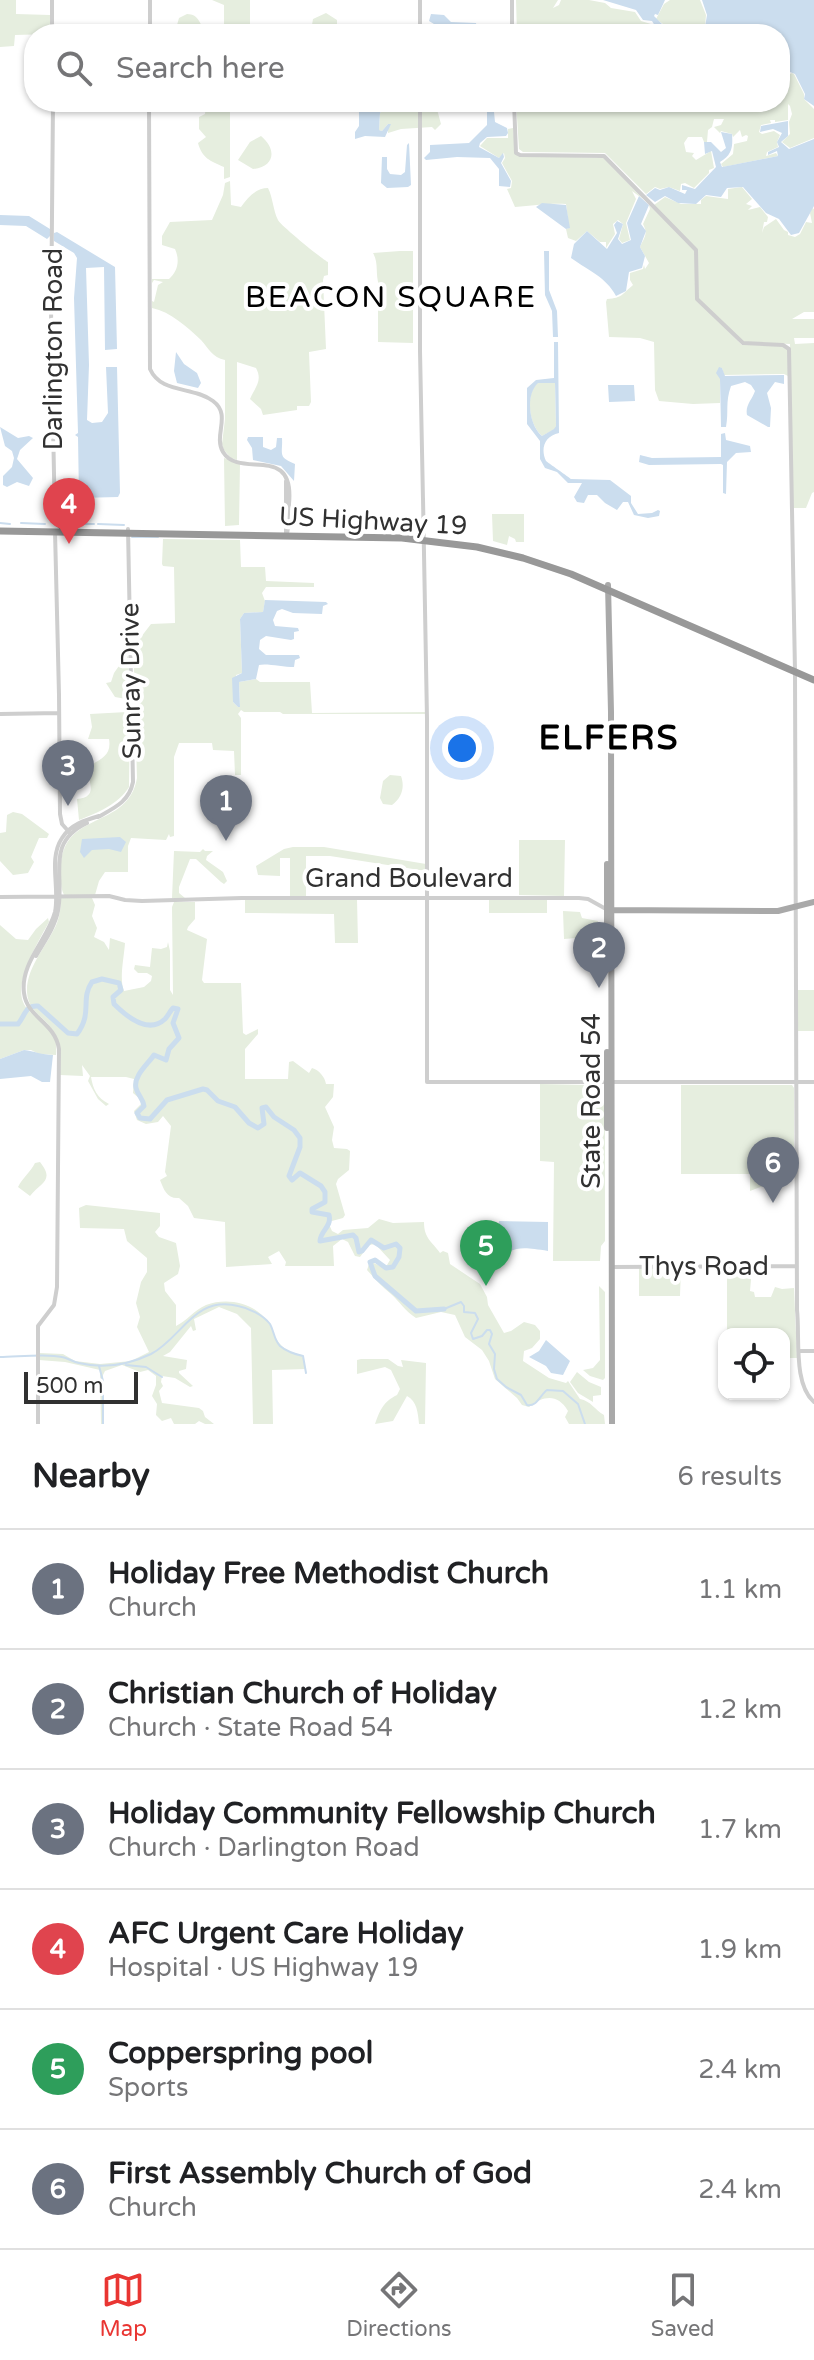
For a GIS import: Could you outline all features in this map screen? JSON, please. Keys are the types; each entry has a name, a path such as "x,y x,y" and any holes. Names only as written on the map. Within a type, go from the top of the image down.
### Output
{"highway":[{"name":"US Highway 19","path":"0,529 57,530"},
{"name":"US Highway 19","path":"0,529 222,530 344,535"},
{"path":"190,534 218,533 222,530"},
{"name":"US Highway 19","path":"128,531 344,535"},
{"name":"US Highway 19","path":"371,535 384,533 467,541 511,552 695,623 795,669"},
{"path":"344,535 371,535"},
{"name":"US Highway 19","path":"371,535 423,537 534,556 613,595 814,677"},
{"path":"666,615 695,623"},
{"path":"719,638 748,646"}],"main road":[{"path":"607,591 606,629 610,665 609,879"},
{"path":"607,591 609,692"},
{"name":"State Road 54","path":"609,713 610,1266"},
{"path":"607,820 611,843"},
{"name":"Grand Boulevard","path":"609,910 779,911 814,902"},
{"name":"State Road 54","path":"610,963 607,1051 611,1115 610,1312"},
{"path":"610,1312 610,1424"},
{"path":"610,1312 610,1424"},
{"path":"608,1395 612,1409"}],"street":[{"path":"52,0 52,24"},
{"path":"150,0 150,24"},
{"path":"420,0 420,24"},
{"path":"512,0 512,24"},
{"name":"Darlington Road","path":"53,112 60,814 68,832"},
{"path":"149,112 150,369 163,385 205,397 217,404 223,418 221,444 226,456 283,473 290,486 287,533"},
{"path":"420,112 427,1082 814,1082"},
{"path":"514,112 516,153 604,156 696,250 697,298 704,307 743,343 787,345 789,349 795,669 799,1351 803,1387 814,1404"},
{"path":"274,468 286,481 287,533"},
{"path":"285,506 289,514"},
{"name":"Sunray Drive","path":"68,832 123,802 132,790 128,531"},
{"path":"0,714 59,713"},
{"path":"37,1424 38,1326 57,1297 59,1049 53,1030 31,1010 24,989 25,980 56,918 60,851 68,832"},
{"name":"Grand Boulevard","path":"0,897 109,896 142,901 581,898 609,910"},
{"name":"Thys Road","path":"610,1266 797,1266"},
{"path":"799,1351 814,1351"}],"green space":[{"path":"0,0 16,0 16,14 50,15 50,24 24,24 24,35 15,35 14,46 0,47"},
{"path":"212,0 250,0 250,24 224,24 224,5"},
{"path":"516,0 558,0 553,8 561,0 589,0 635,12 641,21 651,24 517,24"},
{"path":"670,0 700,0 706,15 705,24 663,24 656,19 664,4"},
{"path":"326,13 337,20 337,24 312,24 313,19"},
{"path":"191,14 201,24 177,24 179,18"},
{"path":"792,73 804,99 814,109 814,138 790,148 782,142 790,134"},
{"path":"230,112 230,177 224,179 224,167 207,158 198,143 206,137 199,129 199,117"},
{"path":"438,112 441,124 435,130 432,127 388,133 388,124 382,131 379,130 380,113"},
{"path":"517,112 788,112 788,120 770,120 771,123 761,125 759,132 774,131 780,135 778,147 767,152 766,156 776,153 778,156 723,167 721,164 733,154 734,144 747,141 748,136 742,137 740,130 733,137 732,134 720,133 714,127 721,125 724,119 714,119 708,130 707,142 702,137 688,137 684,143 686,152 694,153 692,156 696,160 711,151 714,168 694,188 685,183 681,184 680,191 655,187 646,194 605,153 523,152 519,149"},
{"path":"513,128 516,155 604,158 643,199 632,191 636,199 626,223 630,240 622,243 619,239 623,224 618,220 613,224 615,234 606,248 606,242 600,242 587,231 576,241 568,238 566,204 515,207 507,189 511,188 512,181 502,163 504,153 499,158 480,146 487,138 508,138 508,129"},
{"path":"261,136 270,146 271,157 266,165 253,169 238,160 250,142"},
{"path":"230,181 231,205 241,207 253,194 268,188 280,223 328,262 328,275 323,280 326,349 309,352 311,402 309,406 297,406 297,410 263,415 250,399 258,380 256,368 237,362 237,460 231,458 222,444 225,360 214,355 178,321 152,308 158,285 163,282 154,280 152,283 152,279 169,279 177,265 175,249 162,245 162,236 170,222 212,220 225,183"},
{"path":"742,187 752,199 746,204 752,206 748,210 760,207 768,217 764,222 762,233 764,227 776,219 788,235 795,237 806,222 812,223 810,213 814,209 814,312 804,312 792,319 814,319 814,338 794,338 795,344 814,343 814,492 806,508 793,508 790,344 743,342 698,299 698,253 654,205 665,197 681,204 701,204 706,196 728,199 728,189"},
{"path":"649,205 693,247 696,254 697,299 742,345 783,345 788,349 788,376 724,375 722,368 720,403 659,401 655,390 654,342 640,338 609,337 606,302 633,285 630,273 643,269 644,265 645,269 649,263 640,247"},
{"path":"413,251 413,343 378,342 379,285 373,253"},
{"path":"537,383 555,383 556,426 542,436 534,425 530,410 531,395"},
{"path":"224,458 240,463 239,525 225,526"},
{"path":"492,514 524,514 524,542 516,542 509,536 507,545 493,541"},
{"path":"163,539 240,540 241,567 265,567 266,581 314,583 314,587 266,587 262,593 265,601 263,612 244,613 240,619 242,673 236,675 233,702 238,707 239,682 256,679 260,682 310,682 312,713 425,714 283,714 241,710 238,714 241,718 241,775 235,775 234,751 213,750 212,743 179,743 174,757 174,836 170,837 169,834 166,840 131,838 128,872 105,872 95,895 64,895 61,870 64,851 71,837 121,806 131,795 137,778 133,639 141,637 151,624 175,623 174,567 162,564"},
{"path":"128,653 129,787 114,803 79,820 77,799 88,795 91,788 88,767 109,749 109,739 88,739 92,727 90,714 127,712 126,699 115,697 106,683 111,682"},
{"path":"390,775 401,776 403,784 400,796 392,805 383,804 380,798 383,781"},
{"path":"13,812 22,814 49,834 47,838 39,838 31,857 34,862 28,873 13,875 0,861 0,833 6,832 7,815"},
{"path":"519,840 565,840 564,896 519,895"},
{"path":"293,847 324,847 426,864 426,871 330,856 306,856 306,896 290,897 290,858 280,858 280,876 258,875 256,866"},
{"path":"203,849 213,851 206,860 223,872 227,881 224,884 196,859 190,859 179,887 179,893 185,898 172,898 174,851 200,852"},
{"path":"61,898 92,898 95,905 92,916 97,928 94,937 104,942 109,950 110,938 125,943 124,991 144,987 151,981 152,976 138,973 135,965 150,967 152,948 167,947 168,942 170,990 173,995 172,907 174,902 195,902 195,919 187,930 207,939 202,980 204,983 241,983 243,1033 246,1035 258,1029 258,1034 245,1049 245,1079 288,1079 289,1062 293,1061 309,1073 312,1068 317,1070 326,1084 334,1084 333,1097 325,1107 334,1127 332,1140 334,1148 350,1151 349,1170 336,1184 345,1215 328,1222 332,1231 338,1234 343,1230 368,1228 379,1219 393,1223 424,1222 427,1236 440,1253 448,1253 450,1264 480,1284 504,1333 524,1322 535,1325 540,1331 540,1339 524,1351 523,1361 549,1378 568,1381 580,1399 604,1415 605,1424 569,1424 565,1417 568,1411 555,1399 540,1400 529,1407 522,1405 495,1379 489,1361 482,1350 465,1337 455,1315 441,1312 416,1318 373,1277 367,1270 370,1261 382,1267 390,1260 375,1244 369,1245 360,1257 355,1256 348,1242 342,1239 333,1246 334,1266 285,1266 286,1262 279,1251 268,1257 272,1264 226,1267 225,1222 194,1218 188,1206 179,1198 169,1195 163,1187 160,1180 167,1176 171,1126 163,1116 158,1122 146,1124 137,1120 134,1111 141,1104 133,1093 134,1079 91,1077 96,1093 109,1104 106,1106 98,1099 88,1081 90,1076 82,1065 83,1076 60,1075 57,1037 30,1005 27,992 30,974 57,923"},
{"path":"489,898 547,899 547,913 489,913"},
{"path":"357,899 358,943 335,943 334,914 245,913 245,900"},
{"path":"563,911 580,912 582,918 598,921 597,928 602,936 564,939"},
{"path":"48,918 21,990 25,1006 53,1035 56,1055 24,1050 0,1059 0,925 16,939 28,940"},
{"path":"798,990 814,990 814,1031 798,1031"},
{"path":"540,1084 587,1085 587,1103 605,1103 605,1241 601,1246 600,1261 553,1261 554,1162 540,1161"},
{"path":"681,1085 792,1085 794,1174 765,1174 763,1186 750,1191 750,1174 681,1174"},
{"path":"40,1162 46,1177 30,1196 18,1187 35,1163"},
{"path":"86,1205 160,1213 160,1226 155,1232 159,1237 176,1243 180,1266 178,1274 164,1283 165,1291 176,1305 176,1326 206,1305 240,1303 263,1315 282,1346 302,1355 306,1369 272,1370 273,1424 253,1424 251,1328 237,1314 219,1307 194,1319 196,1330 193,1331 191,1326 163,1356 187,1360 186,1369 179,1373 193,1386 162,1376 163,1386 159,1391 162,1403 199,1408 214,1424 199,1421 195,1424 174,1424 171,1418 162,1421 156,1415 157,1404 152,1396 156,1376 148,1370 140,1372 122,1365 105,1371 103,1375 104,1424 101,1424 100,1370 39,1360 40,1353 63,1354 75,1361 100,1364 131,1361 149,1352 137,1327 140,1317 136,1303 147,1272 147,1258 127,1241 124,1229 80,1228 79,1208"},
{"path":"639,1268 681,1268 680,1296 639,1296"},
{"path":"752,1268 750,1291 754,1292 755,1297 771,1297 775,1287 794,1288 797,1358 790,1358 790,1328 727,1328 727,1269"},
{"path":"599,1286 605,1292 603,1380 583,1370 593,1368 600,1360"},
{"path":"388,1359 403,1367 401,1360 426,1363 425,1424 419,1424 415,1404 407,1396 393,1421 375,1424 383,1407 400,1389 391,1370 385,1367 357,1374 357,1360"},
{"path":"577,1372 601,1387 601,1395 593,1396 593,1402 578,1393 570,1382"}],"water":[{"path":"603,0 665,0 658,15 654,16 662,24 643,20 636,10"},
{"path":"702,0 814,0 814,106 804,99 805,94 795,74 790,72 790,24 706,24 707,15"},
{"path":"431,14 444,15 451,22 476,24 434,24 429,21"},
{"path":"359,112 381,112 379,130 391,124 385,137 355,139"},
{"path":"487,112 494,112 495,122 507,128 506,136 487,137 479,147 499,158 503,153 501,163 511,181 510,187 499,186 499,169 490,158 424,158 430,152 430,145 469,143 487,125"},
{"path":"788,121 788,136 781,142 789,149 814,139 814,206 799,233 791,235 779,219 766,213 743,187 727,188 721,197 706,195 696,204 678,203 665,196 655,202 646,195 655,188 669,187 685,194 687,190 682,190 682,185 695,189 716,167 712,151 705,154 704,142 711,142 721,152 726,148 721,132 732,134 732,147 720,162 722,167 778,156 777,151 768,155 768,152 779,147 777,142 782,133 773,129 760,132 761,126"},
{"path":"409,143 411,185 387,188 381,183 382,157 387,157 390,174 401,175 405,172"},
{"path":"639,196 649,205 641,224 646,231 640,247 645,256 642,268 629,272 626,291 616,296 602,279 571,258 574,244 587,231 607,249 617,233 614,225 617,221 623,224 618,239 622,244 631,240 627,223"},
{"path":"542,203 566,205 570,228 566,229 536,207"},
{"path":"0,215 29,216 50,229 50,236 47,239 26,226 0,225"},
{"path":"54,233 115,267 117,349 105,350 104,267 86,268 87,420 102,422 108,413 106,367 117,367 118,497 79,498 78,437 75,435 78,433 74,298 77,258 54,241"},
{"path":"544,251 549,251 549,290 557,311 558,337 553,337 552,311 545,295"},
{"path":"554,342 558,342 559,433 545,443 546,461 571,479 610,480 631,496 631,503 638,514 658,510 659,516 648,518 634,515 628,502 623,502 617,510 597,495 588,495 584,503 577,502 574,497 582,483 568,483 557,472 545,468 540,459 540,441 527,424 527,388 536,380 554,378","holes":["538,383 555,383 556,426 542,436 532,418 531,395"]},
{"path":"176,352 184,364 197,373 201,383 198,388 177,383 174,371"},
{"path":"719,367 725,376 784,375 784,384 775,382 767,393 771,408 770,427 747,415 755,391 745,382 731,386 726,427 721,427 720,379 716,373"},
{"path":"608,385 634,385 635,401 609,402"},
{"path":"0,427 18,438 33,438 20,450 17,459 33,478 29,486 17,482 7,487 3,485 3,476 12,467 14,458 12,451 5,446"},
{"path":"725,433 726,440 750,446 751,452 736,453 727,462 726,494 723,493 721,464 649,465 639,462 640,455 652,458 721,457 721,434"},
{"path":"248,437 263,437 263,447 271,450 276,447 277,438 282,438 283,457 295,464 294,481 281,466 253,460"},
{"path":"265,600 328,604 323,606 322,614 277,611 273,620 275,626 298,628 299,631 294,632 294,639 291,640 266,636 260,640 259,649 266,655 299,655 300,658 295,660 294,667 259,665 256,679 239,682 238,707 233,702 232,678 242,673 240,619 244,613 263,612"},
{"path":"120,837 126,842 121,852 92,850 84,858 80,852 82,839"},
{"path":"24,1050 53,1055 50,1082 42,1082 31,1076 0,1079 0,1059"},
{"path":"499,1221 548,1222 548,1251 520,1249 494,1259"},
{"path":"546,1340 570,1361 563,1375 551,1373 546,1366 529,1357 539,1351"}],"waterway":[{"path":"0,523 10,524"},
{"path":"21,523 45,524"},
{"path":"72,524 94,524"},
{"path":"98,524 124,525"},
{"path":"132,537 158,537"},
{"path":"0,1024 18,1024 28,1009 38,1006 68,1033 77,1034 84,1019 89,988 92,982 102,979 119,983 121,990 113,997 114,1004 138,1022 152,1025 165,1019 173,1008 178,1009 173,1023 179,1038 169,1049 166,1060 154,1055 137,1079 136,1088 144,1106 137,1113 140,1118 150,1119 167,1100 203,1089 218,1101 235,1107 258,1128 264,1124 262,1108 266,1107 300,1138 300,1147 289,1176 292,1180 300,1173 325,1192 325,1202 312,1209 312,1212 329,1215 329,1223 320,1241 353,1235 359,1252 371,1240 384,1248 396,1244 400,1248 399,1257 393,1267 386,1268 375,1260 370,1262 375,1276 416,1311 444,1309"},
{"path":"444,1309 461,1302 464,1312 475,1313 478,1319 471,1333 473,1339 490,1330 489,1344 495,1354 497,1379 521,1395 527,1405 536,1402 547,1390 563,1391 578,1404 585,1424"},
{"path":"0,1357 48,1355 88,1365 107,1366 134,1361 162,1347 199,1312 223,1304 247,1308 264,1318 280,1346 303,1356 306,1373"},
{"path":"126,1365 146,1367 162,1377"},
{"path":"99,1366 103,1381 103,1424"}],"place":[{"name":"AFC Urgent Care Holiday","path":"69,544"},
{"name":"Holiday Community Fellowship Church","path":"68,806"},
{"name":"Holiday Free Methodist Church","path":"226,841"},
{"name":"Christian Church of Holiday","path":"599,988"},
{"name":"First Assembly Church of God","path":"773,1203"},
{"name":"Copperspring pool","path":"486,1286"}],"district":[{"name":"BEACON SQUARE","path":"391,297"},
{"name":"ELFERS","path":"609,738"}]}
